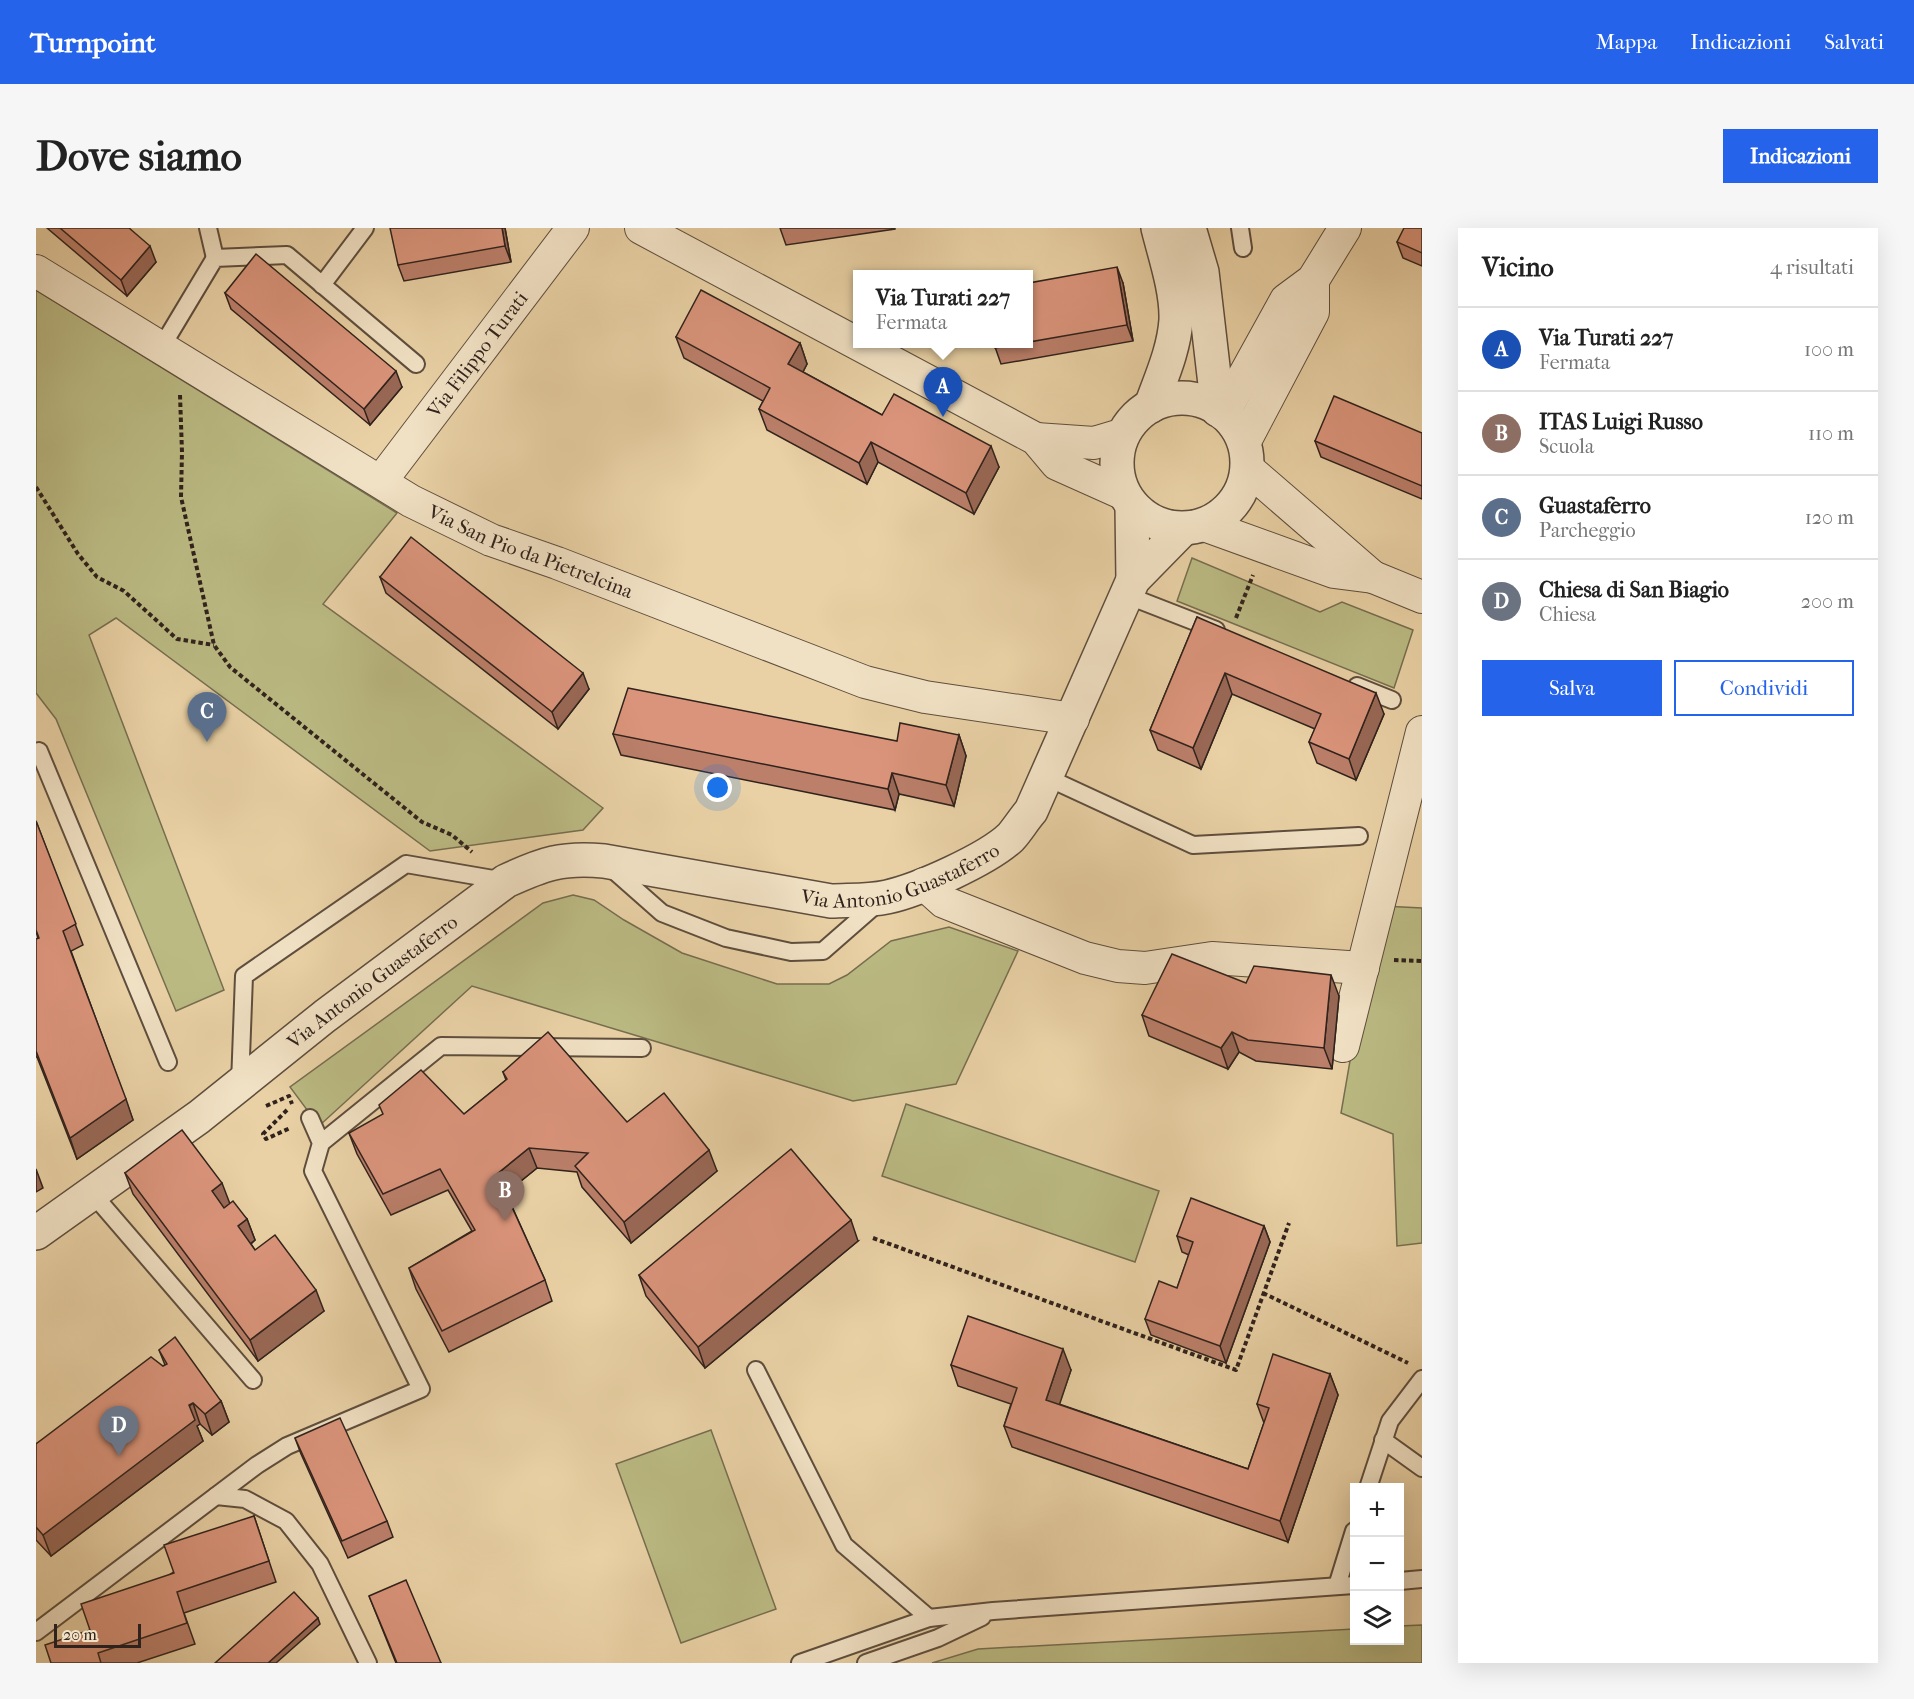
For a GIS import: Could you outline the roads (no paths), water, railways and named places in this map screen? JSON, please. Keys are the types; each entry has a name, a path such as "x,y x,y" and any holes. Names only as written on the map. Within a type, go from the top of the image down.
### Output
{"street":[{"name":"Via Filippo Turati","path":"381,481 573,228"},
{"path":"1152,406 1171,351 1176,319 1170,277 1158,228"},
{"path":"1190,228 1202,272 1221,412"},
{"path":"1221,412 1286,300 1313,280 1345,228"},
{"path":"659,232 853,339"},
{"name":"Via San Pio da Pietrelcina","path":"36,271 411,501 491,540 557,563 865,682 925,698 1073,719"},
{"path":"1245,456 1313,312 1313,280"},
{"path":"869,348 1036,440 1057,464 1128,500 1147,518 1164,526 1194,527 1264,546 1334,572 1374,576 1422,597"},
{"path":"1185,399 1203,402 1221,412 1236,427 1245,456 1243,486 1220,516 1194,527 1130,588 1128,500 1118,475 1117,464 1117,453 1124,434 1135,417 1152,406 1168,400 1185,399"},
{"path":"1036,440 1094,443 1124,434"},
{"path":"1245,456 1374,576"},
{"name":"Via Antonio Guastaferro","path":"36,1233 199,1118 325,1016 506,881 556,861 578,858 604,861 831,901 886,897 924,884 991,853 1012,836 1031,811 1130,588"},
{"path":"1343,1046 1376,964 1422,732"},
{"path":"924,884 944,902 1085,958 1118,966 1145,968 1212,958 1376,964"}],"lane":[{"path":"172,355 215,258 208,228"},
{"path":"322,285 365,228"},
{"path":"1240,228 1244,248"},
{"path":"215,258 287,255 416,364"},
{"path":"1130,588 1229,636"},
{"path":"1338,678 1392,700"},
{"path":"36,753 39,751 168,1062"},
{"path":"1046,777 1193,845 1359,837"},
{"path":"604,861 662,913 726,939 791,952 823,951 886,897"},
{"path":"232,1090 244,976 406,864 506,881"},
{"path":"36,1632 257,1465 287,1446 421,1389 313,1171 321,1143 441,1046 642,1048"},
{"path":"310,1118 321,1143"},
{"path":"92,1193 253,1380"},
{"path":"756,1370 844,1545 929,1618"},
{"path":"1370,1483 1390,1421 1422,1379"},
{"path":"1383,1440 1422,1468"},
{"path":"216,1496 245,1499 286,1521 320,1564 368,1663"},
{"path":"1337,1586 1352,1537"},
{"path":"1404,1581 1422,1579"},
{"path":"800,1663 929,1618 993,1611 1350,1585"},
{"path":"866,1663 938,1638 993,1611"}],"place":[{"name":"Via Turati 227","path":"943,417"},
{"name":"Guastaferro","path":"207,742"},
{"name":"ITAS Luigi Russo","path":"505,1221"},
{"name":"Chiesa di San Biagio","path":"119,1456"}]}
